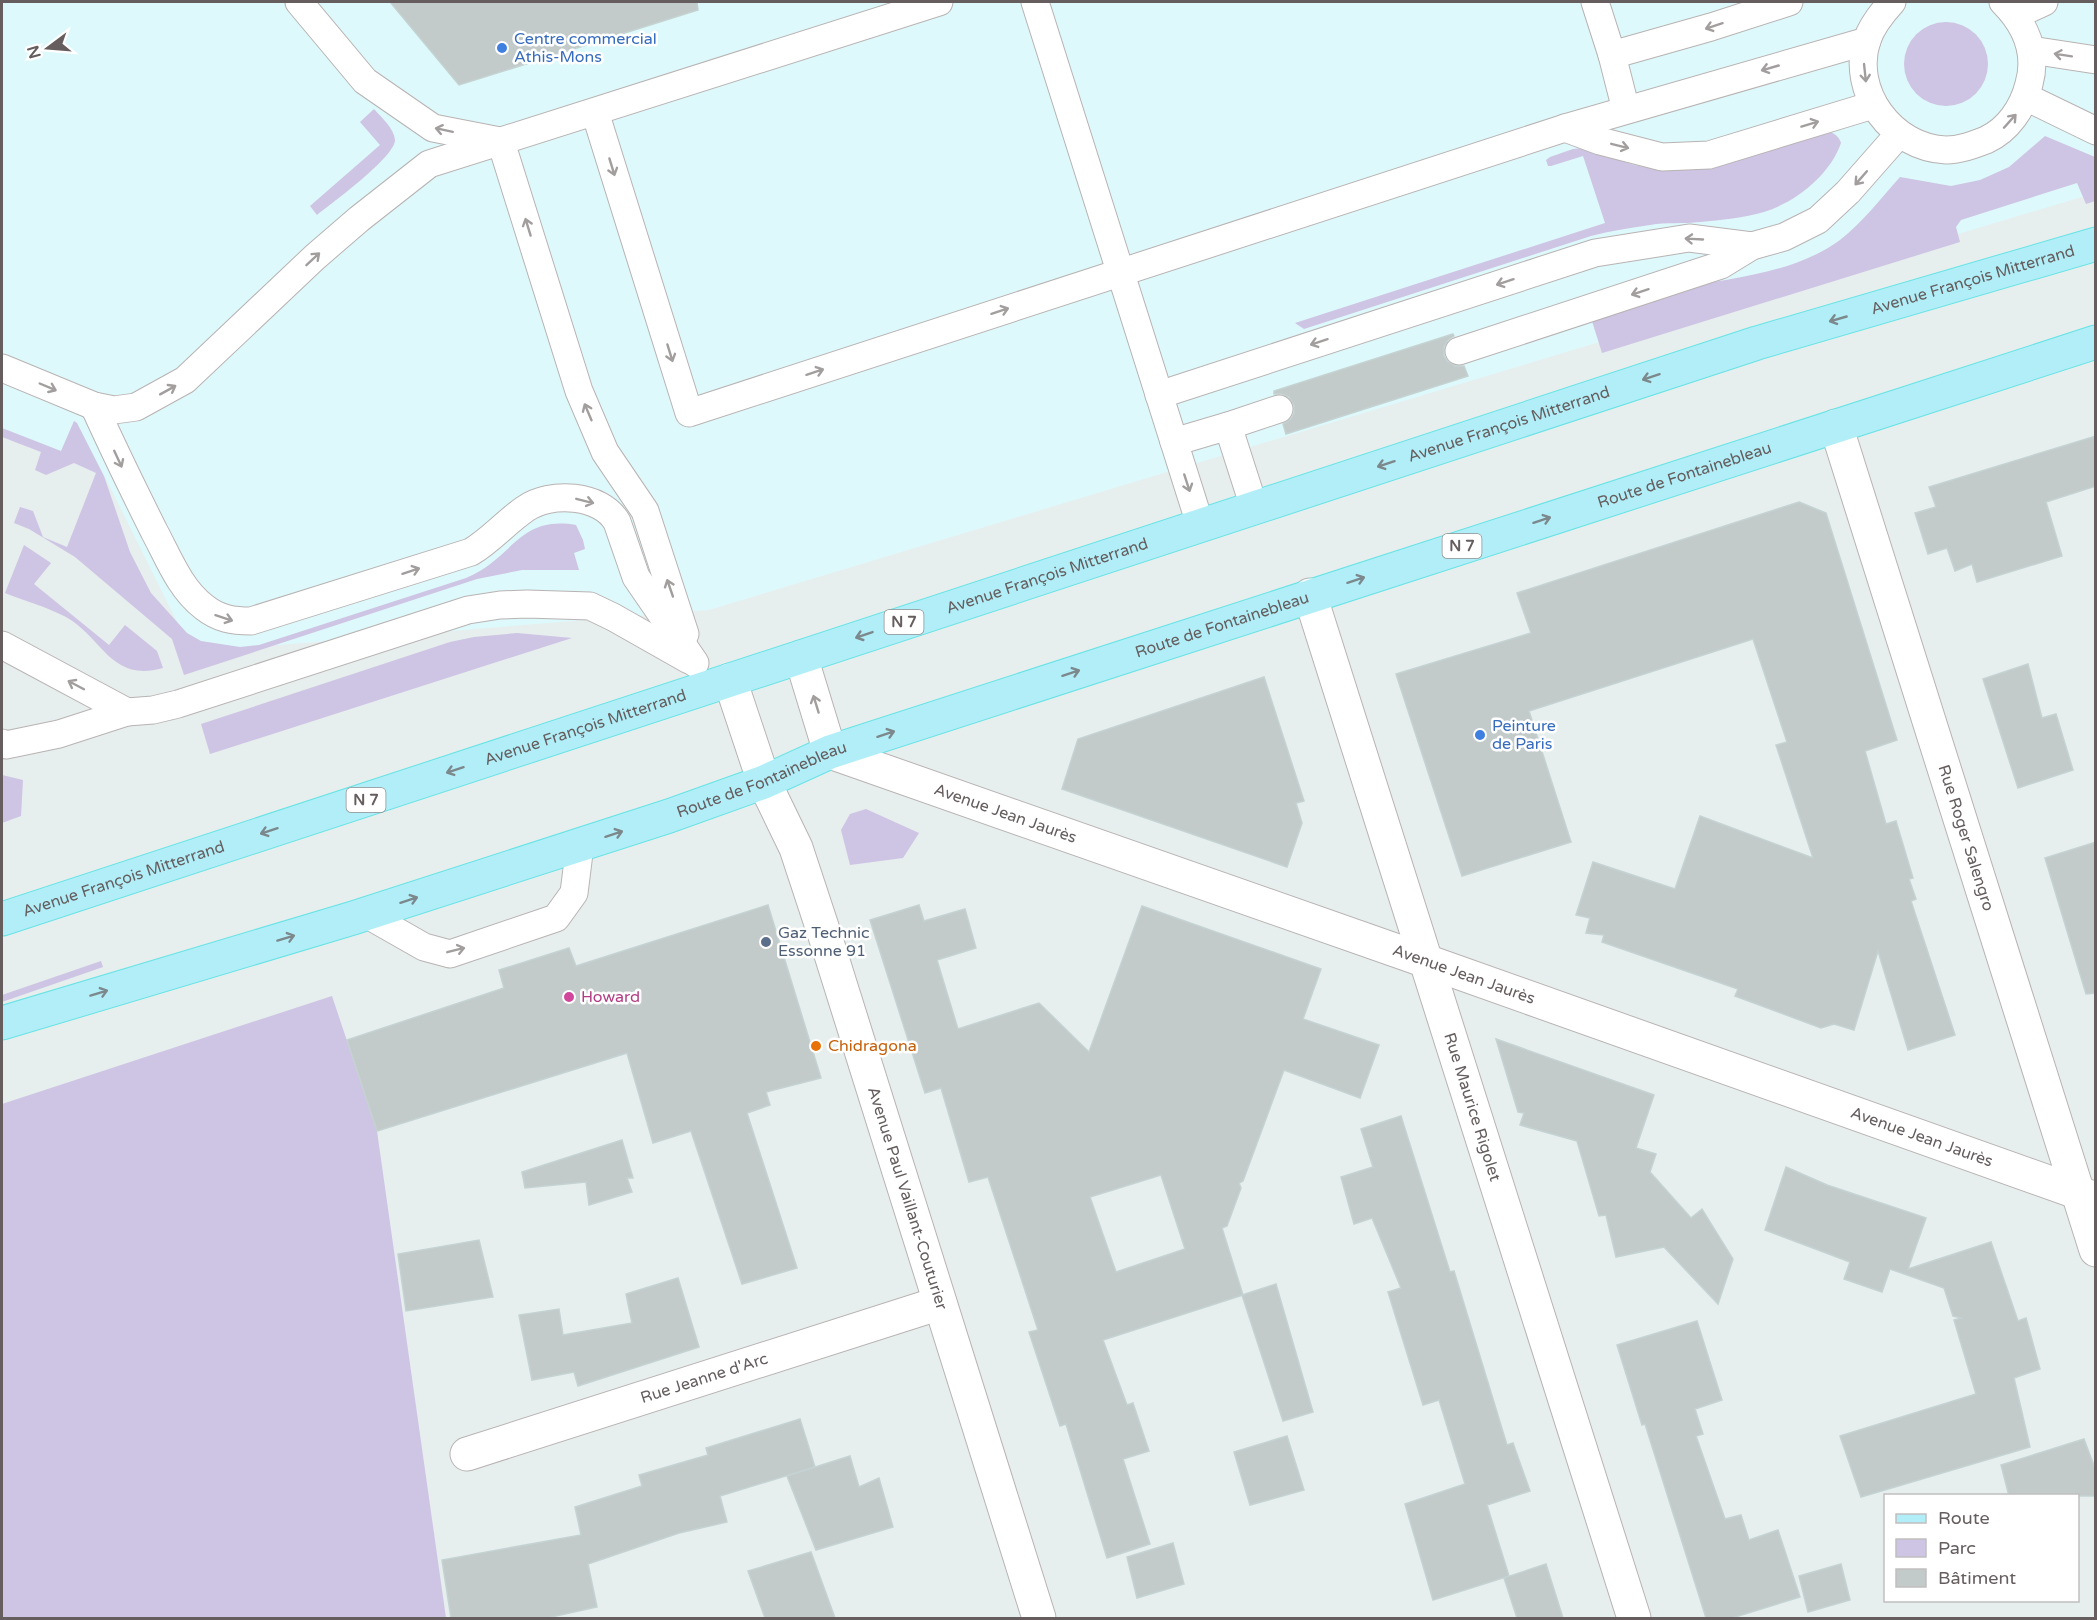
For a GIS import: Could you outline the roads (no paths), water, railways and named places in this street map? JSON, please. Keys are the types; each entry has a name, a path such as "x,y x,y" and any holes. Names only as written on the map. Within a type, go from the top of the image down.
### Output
{"main road":[{"name":"Avenue François Mitterrand","path":"2,919 1757,342 2096,244"},
{"name":"Route de Fontainebleau","path":"360,916 681,812 764,782 830,752 2096,342"},
{"name":"N 7","path":"2,1023 360,916"}],"street":[{"name":"Rue Roger Salengro","path":"1836,426 2086,1196 2096,1250"},
{"name":"Rue Maurice Rigolet","path":"1310,595 1634,1618"},
{"path":"801,657 830,752"},
{"name":"Avenue Paul Vaillant-Couturier","path":"730,680 764,782 796,848 1039,1618"},
{"name":"Avenue Jean Jaurès","path":"830,752 2086,1196"},
{"name":"Rue Jeanne d'Arc","path":"467,1454 940,1303"}],"lane":[{"path":"299,2 365,81 433,128 501,142"},
{"path":"2,368 94,406 114,410 136,407 185,380 315,257 429,164 939,2"},
{"path":"1035,2 1200,524"},
{"path":"1595,2 1626,110"},
{"path":"1612,55 1789,2"},
{"path":"1892,2 1877,20 1867,40 1863,63 1866,84 1873,105 1884,121 1899,134 1922,145 1946,150 1971,146 1994,136 2013,119 2026,97 2032,74 2031,50 2025,32 2009,8 2044,2"},
{"path":"595,112 689,413 1565,128 1867,40"},
{"path":"2031,50 2096,60"},
{"path":"2026,97 2096,131"},
{"path":"1565,128 1600,141 1662,157 1709,154 1873,105"},
{"path":"1459,351 1721,265 1752,246 1784,237 1824,215 1848,192 1899,134"},
{"path":"501,142 579,391 605,452 645,512 695,663"},
{"path":"1159,395 1595,253 1689,238 1752,246"},
{"path":"94,406 121,466 178,576 202,607 217,616 232,621 251,621 471,552 483,545 527,507 552,500 571,498 590,501 613,514 636,577 695,663"},
{"path":"1174,442 1279,409"},
{"path":"1228,426 1254,507"},
{"path":"2,743 6,745 59,734 127,712 153,710 178,704 447,616 500,605 590,606 730,680"},
{"path":"2,645 127,712"},
{"path":"360,916 424,947 450,954 556,918 574,893 580,845"}],"place":[{"name":"Centre commercial Athis-Mons","path":"502,48"},
{"name":"Peinture de Paris","path":"1480,735"},
{"name":"Gaz Technic Essonne 91","path":"766,942"},
{"name":"Howard","path":"569,997"},
{"name":"Chidragona","path":"816,1046"}]}
